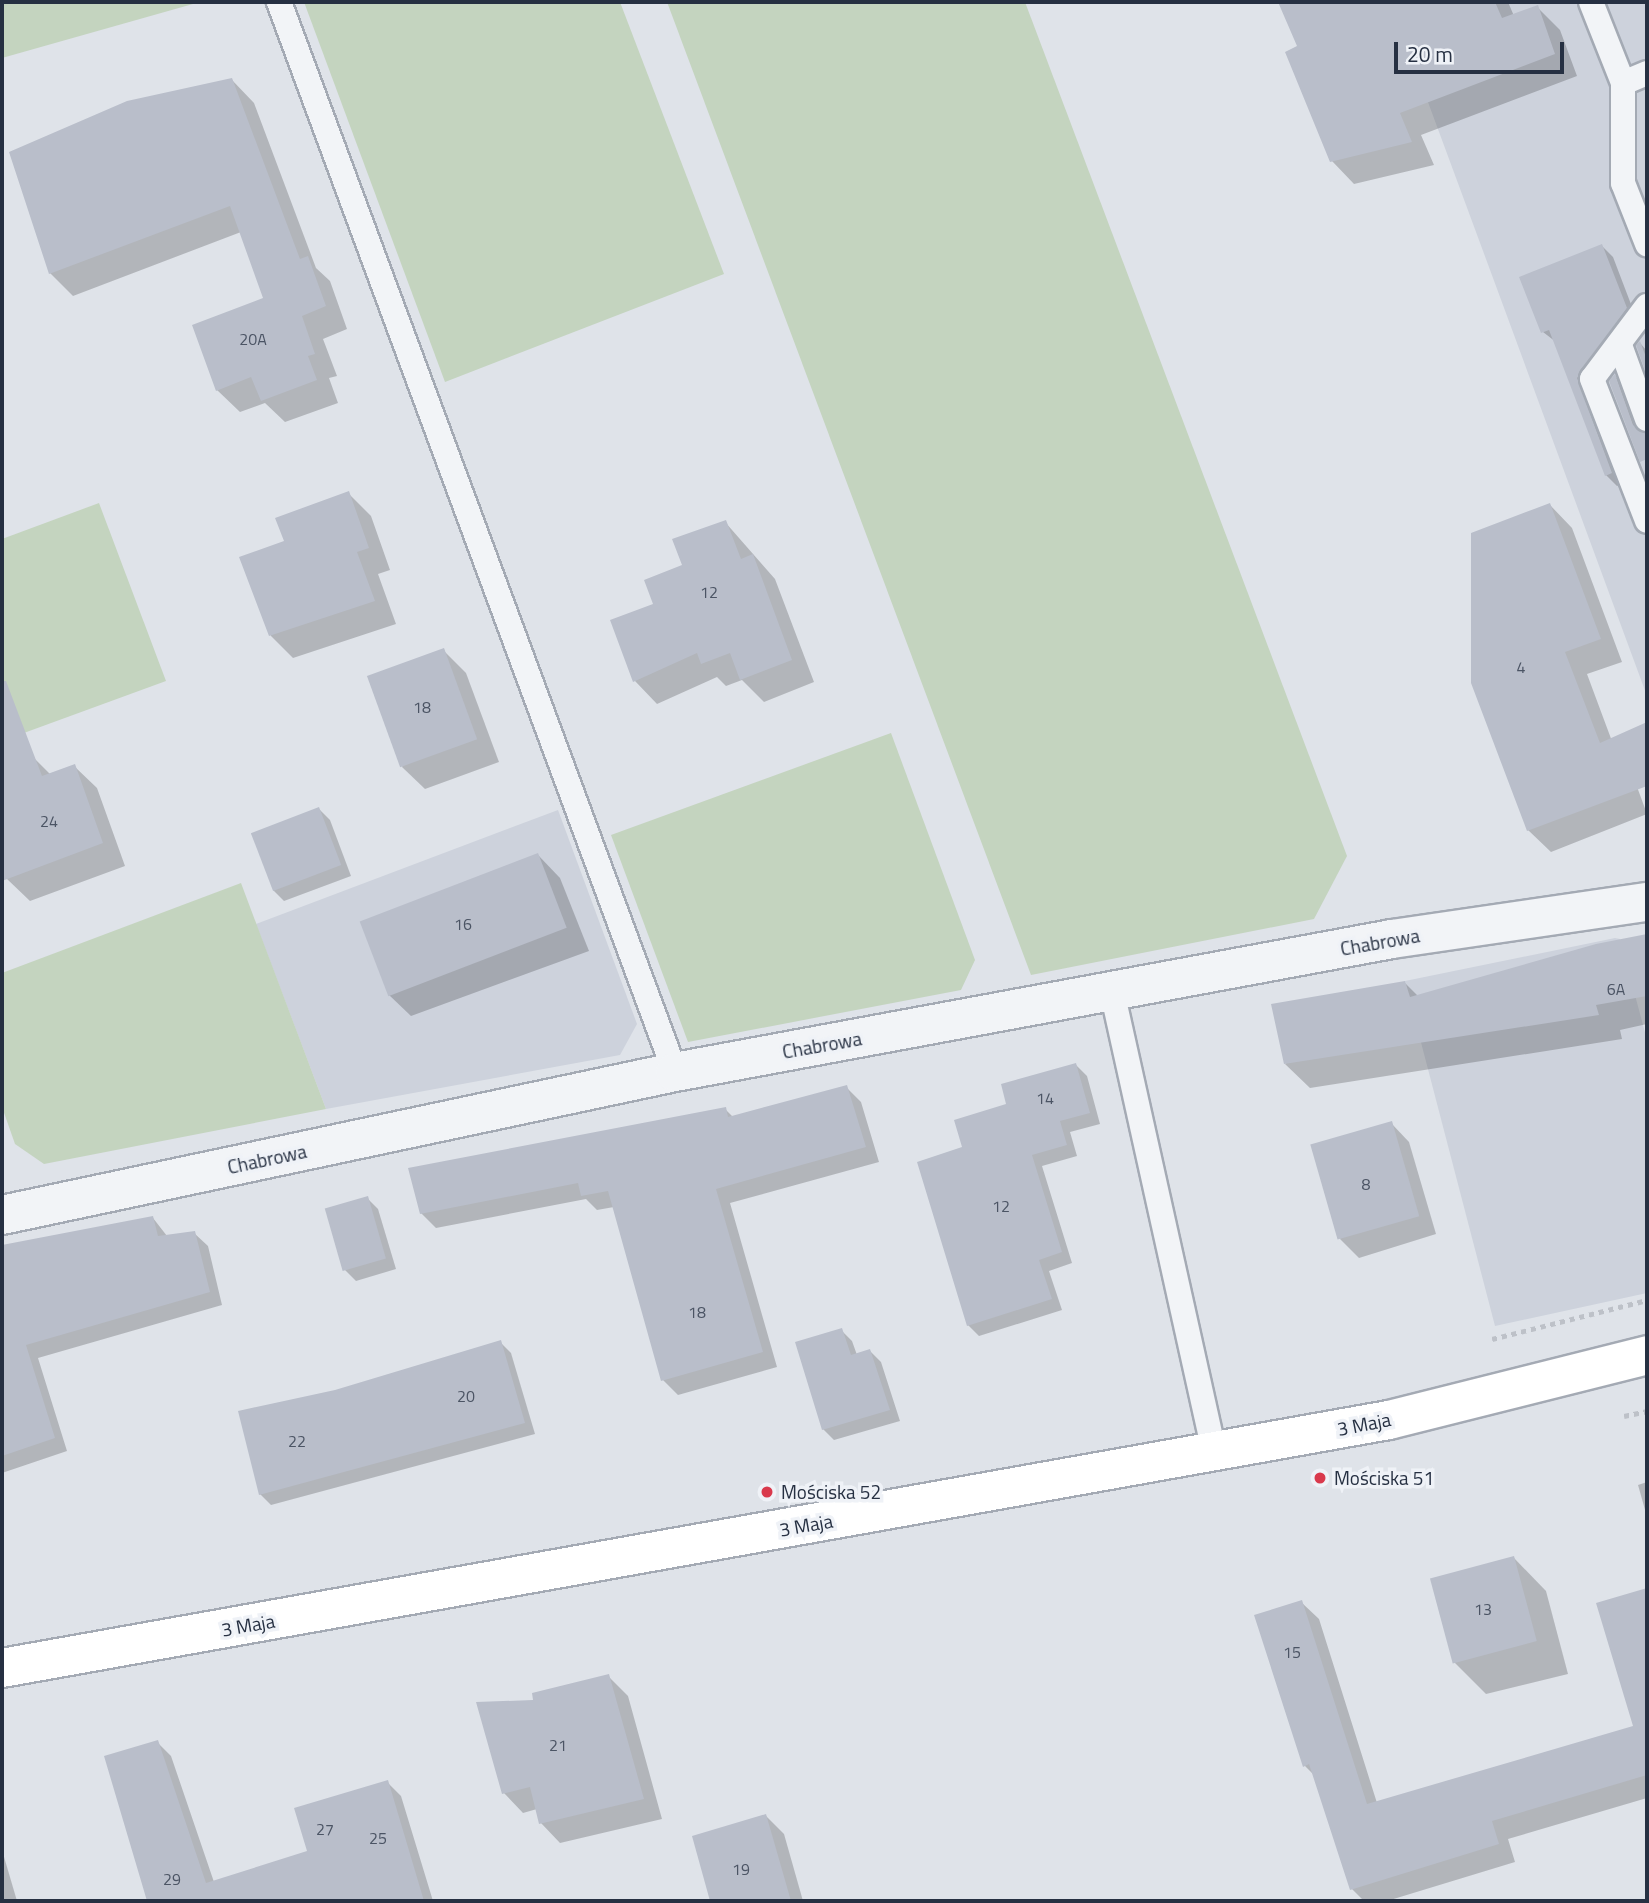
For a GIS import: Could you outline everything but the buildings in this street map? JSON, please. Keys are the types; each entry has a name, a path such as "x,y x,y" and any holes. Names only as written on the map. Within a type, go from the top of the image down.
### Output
{"main road":[{"name":"3 Maja","path":"2,1668 1389,1420 1647,1355"}],"street":[{"name":"Chabrowa","path":"2,1215 675,1072 1392,939 1647,902"}],"lane":[{"path":"279,2 675,1072"},
{"path":"1591,2 1623,83 1623,183 1647,244"},
{"path":"1623,83 1647,73"},
{"path":"1647,306 1592,379 1647,521"},
{"path":"1620,345 1647,419"},
{"path":"1112,991 1214,1451"}],"shaded area":[{"path":"1391,2 1647,2 1647,696 1493,278"},
{"path":"558,810 637,1024 620,1055 326,1109 256,924"},
{"path":"1620,939 1647,1040 1647,1293 1495,1326 1405,981"}],"green space":[{"path":"2,2 200,2 2,58"},
{"path":"304,2 620,2 724,274 445,382"},
{"path":"667,2 1025,2 1347,856 1314,919 1031,975"},
{"path":"99,503 166,681 2,741 2,539"},
{"path":"891,733 975,960 961,990 688,1042 611,835"},
{"path":"241,883 326,1109 44,1164 15,1144 2,1107 2,973"}],"place":[{"name":"Mościska 51","path":"1320,1478"},
{"name":"Mościska 52","path":"767,1492"}]}
